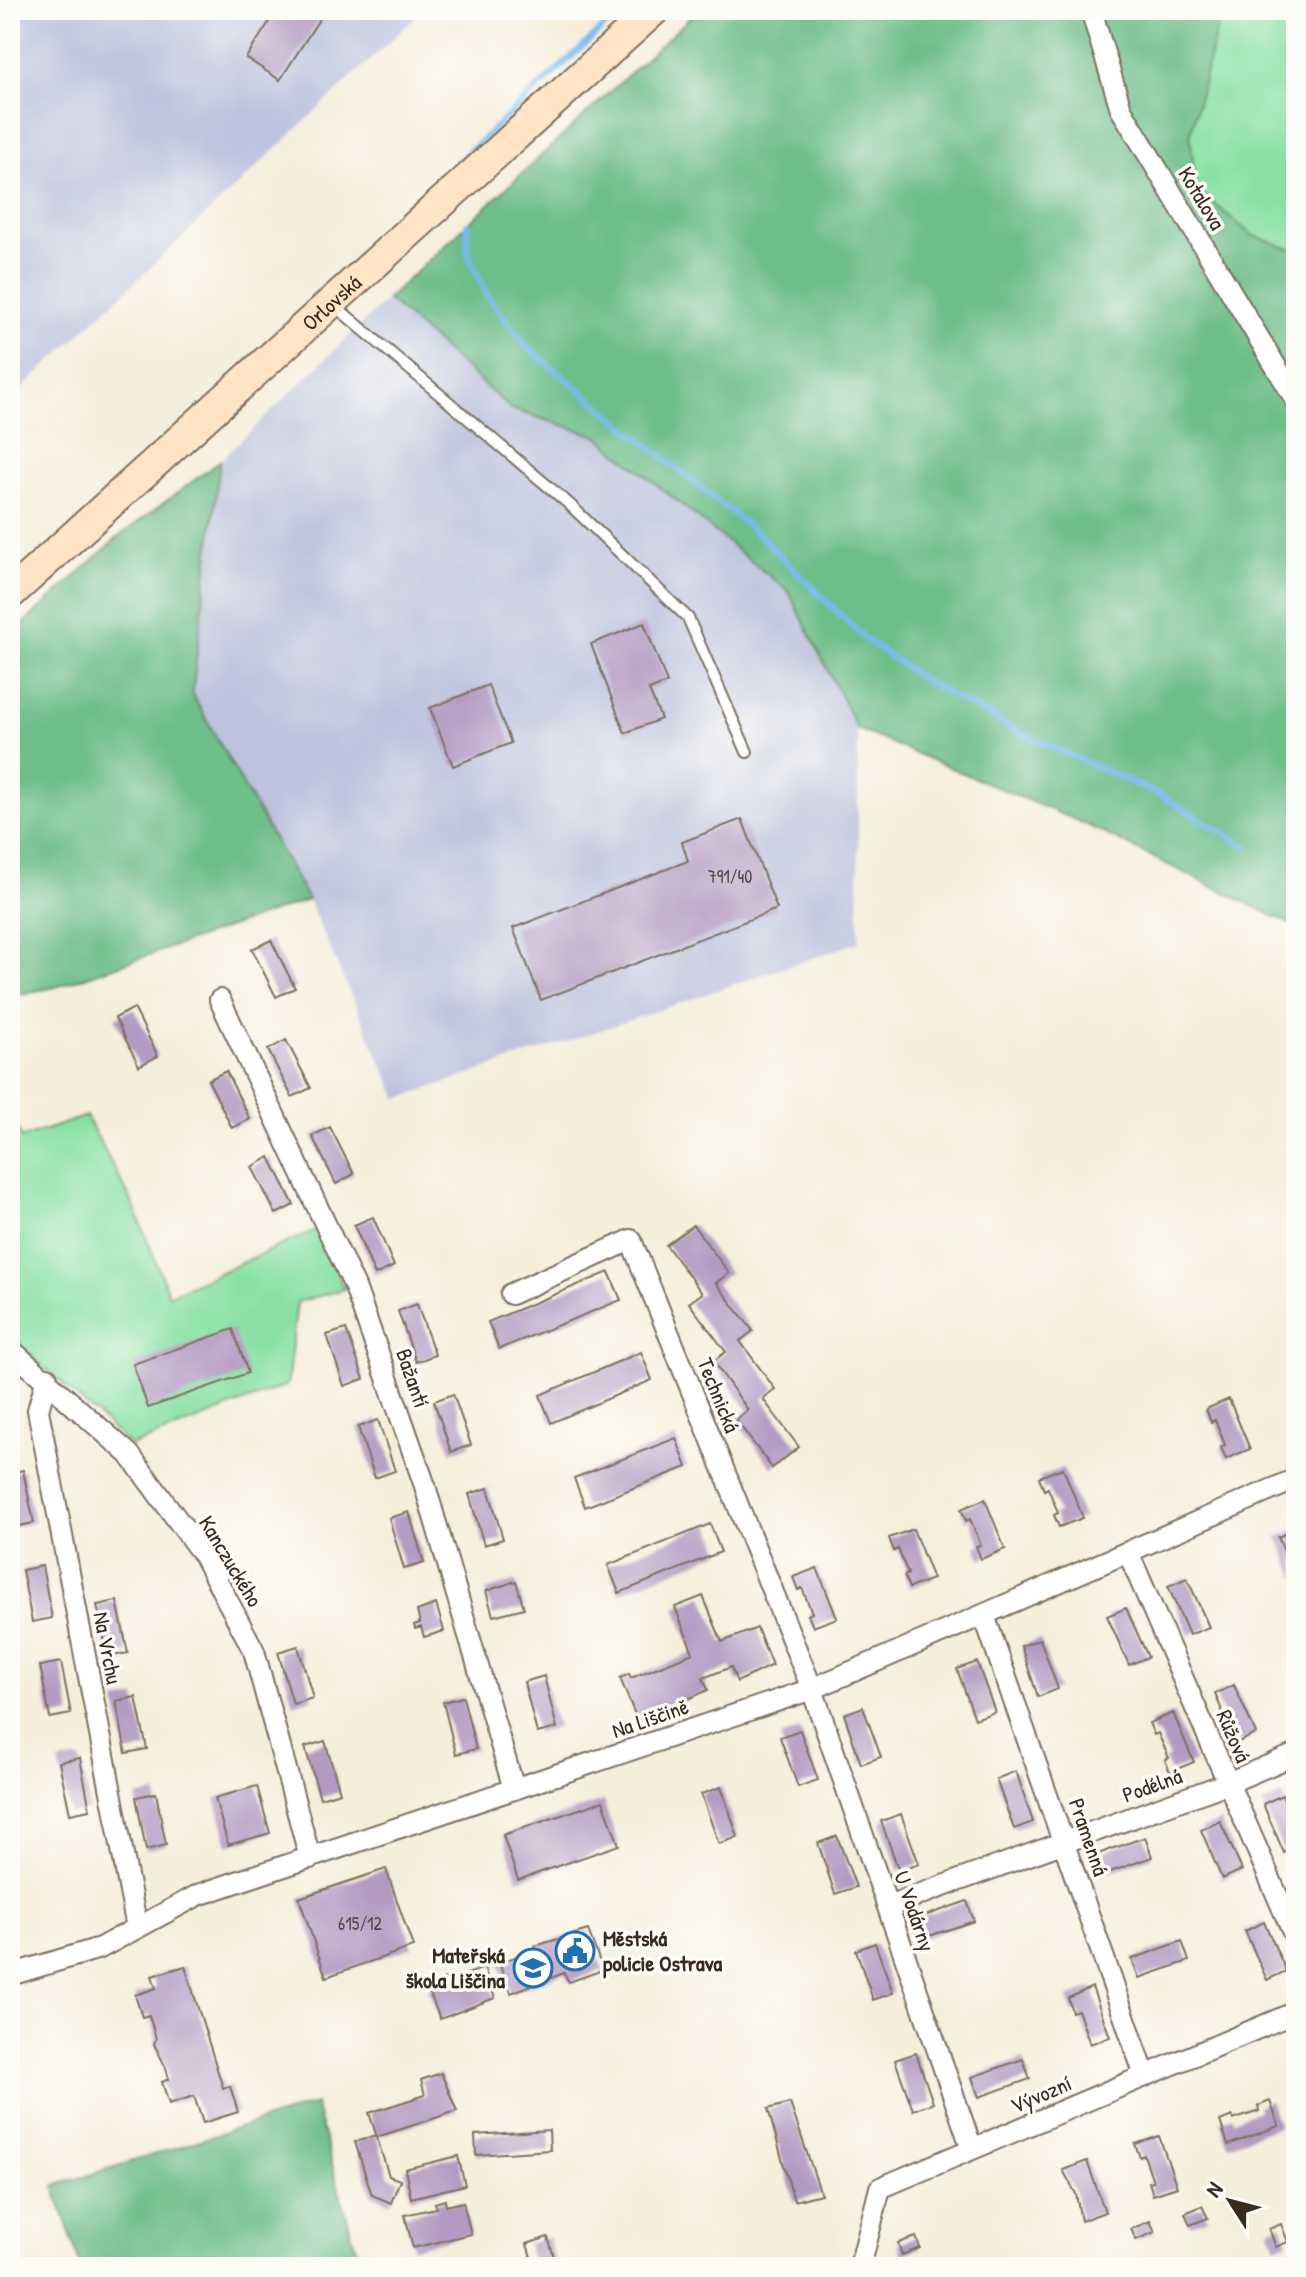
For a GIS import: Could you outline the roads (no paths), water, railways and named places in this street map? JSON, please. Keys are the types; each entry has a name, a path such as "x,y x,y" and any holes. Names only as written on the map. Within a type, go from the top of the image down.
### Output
{"main road":[{"name":"Orlovská","path":"10,594 654,10"}],"street":[{"name":"Kotalova","path":"1091,10 1121,109 1296,400"},
{"name":"Bažantí","path":"220,1000 355,1287 425,1486 514,1789"},
{"name":"Technická","path":"511,1294 631,1240 812,1689"},
{"name":"Kanczuckého","path":"10,1349 47,1378 129,1454 204,1556 254,1651 310,1858"},
{"name":"Na Vrchu","path":"47,1378 38,1410 137,1928"},
{"name":"Na Liščině","path":"10,1975 100,1948 198,1895 812,1689 1296,1479"},
{"name":"Růžová","path":"1128,1552 1296,1939"},
{"name":"Pramenná","path":"984,1615 1066,1842 1145,2076"},
{"name":"U Vodárny","path":"812,1689 972,2149"},
{"name":"Podélná","path":"888,1906 1228,1783 1296,1754"},
{"name":"Vývozní","path":"860,2267 880,2188 1296,2012"}],"lane":[{"path":"333,304 569,504 688,618 747,752"}],"waterway":[{"path":"458,162 622,10"},
{"path":"467,224 468,254 488,297 528,348 757,533 864,638 923,680 1025,735 1160,795 1246,846"}],"place":[{"name":"Městská policie Ostrava","path":"575,1951"},
{"name":"Mateřská škola Liščina","path":"533,1968"}]}
